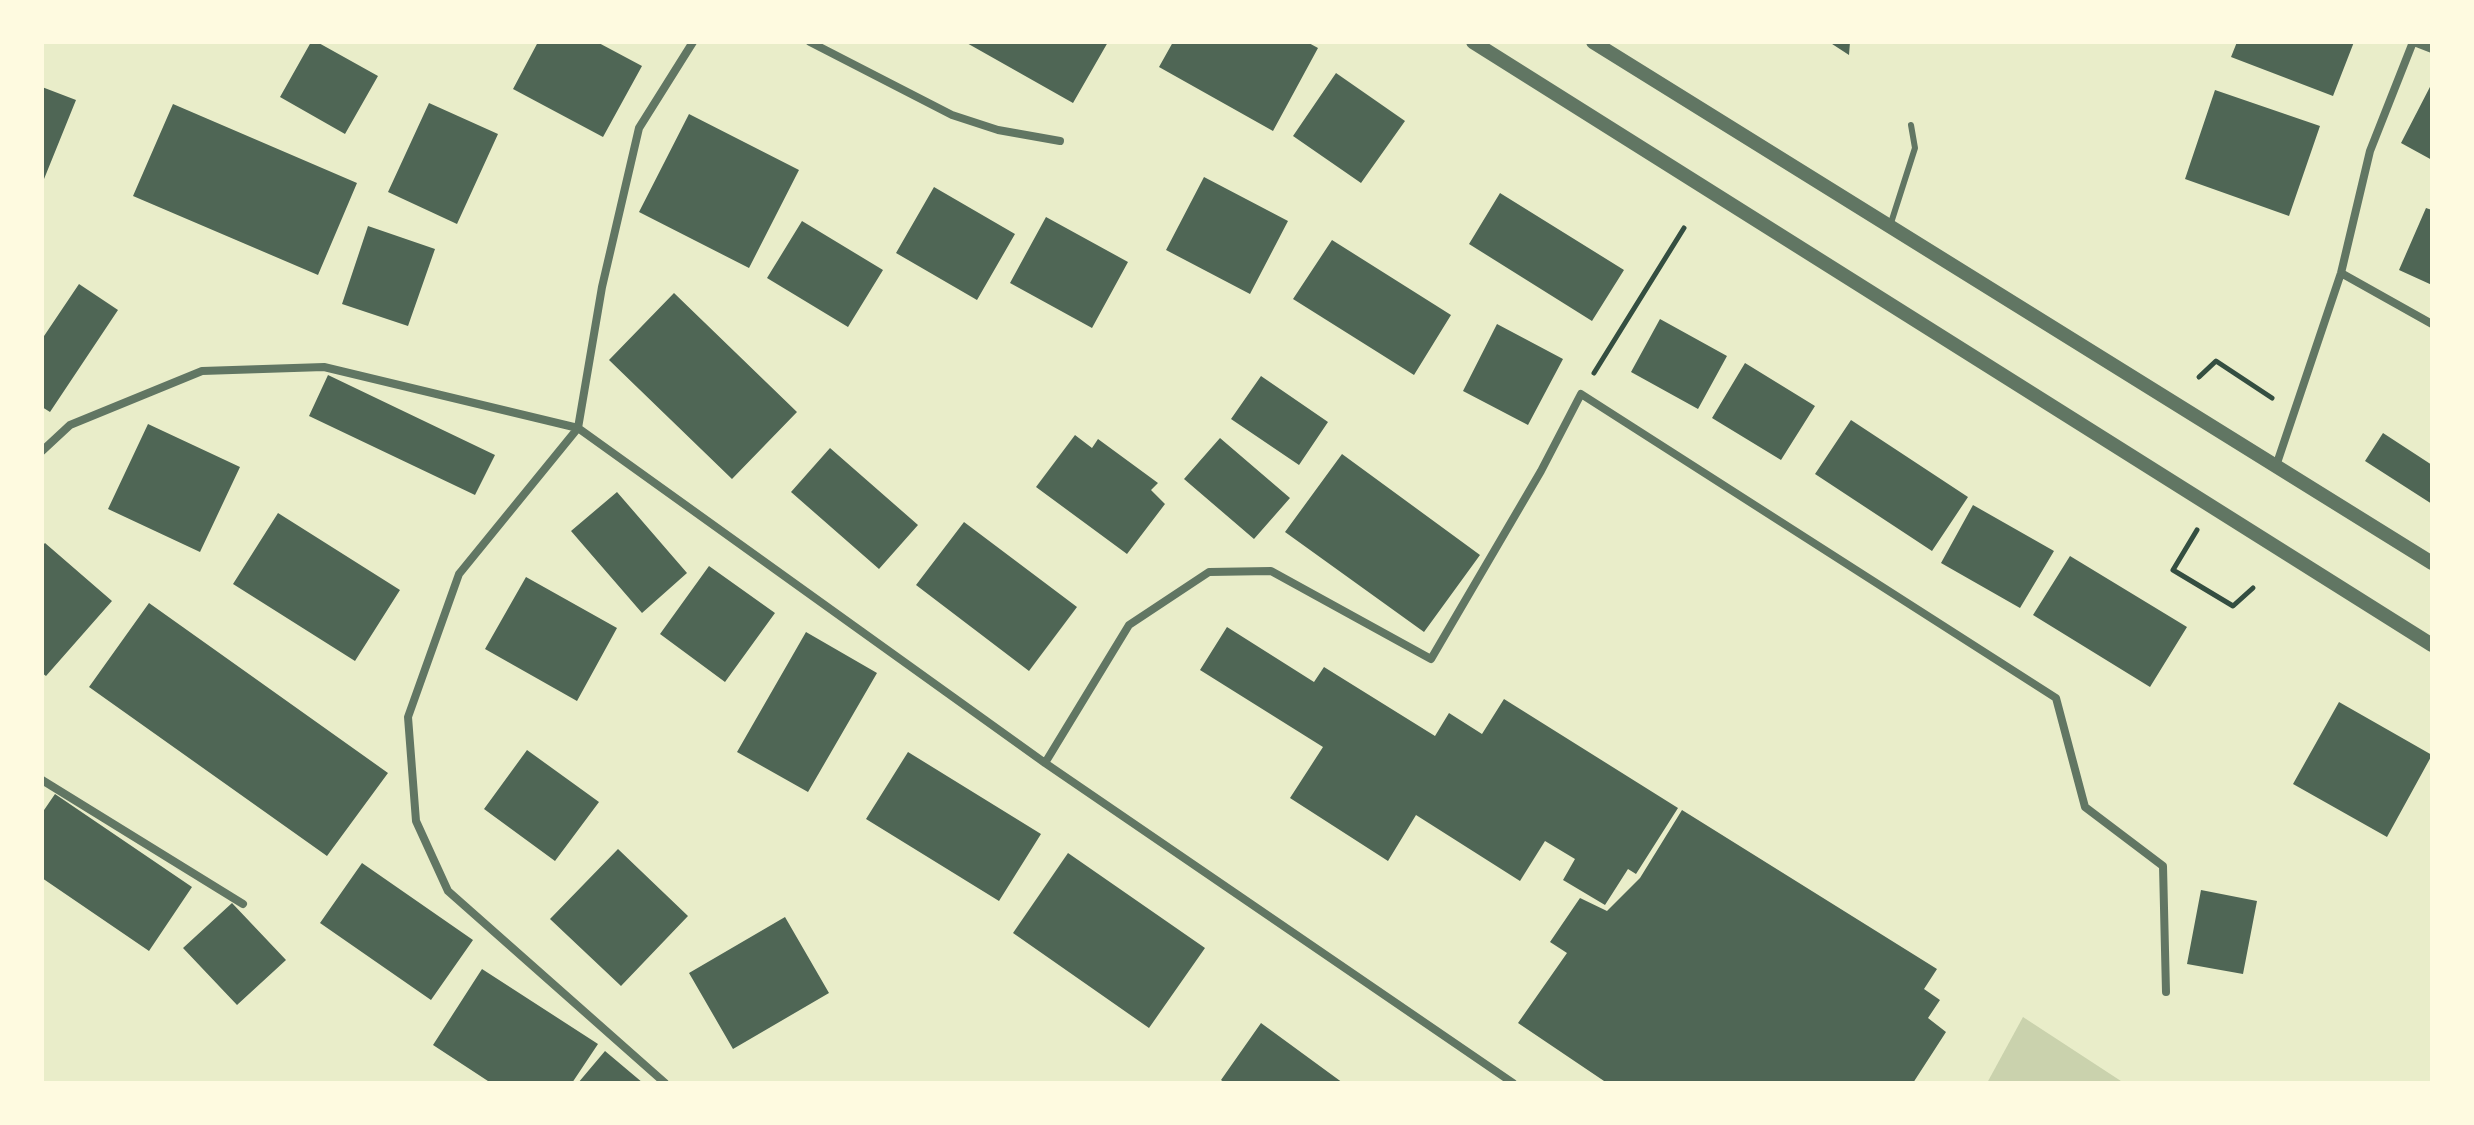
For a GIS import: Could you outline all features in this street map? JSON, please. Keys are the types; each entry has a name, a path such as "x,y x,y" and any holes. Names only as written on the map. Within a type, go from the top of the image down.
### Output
{"street":[{"path":"665,1083 448,891 416,821 408,717 459,574 578,428 602,287 639,128 693,42"},
{"path":"810,42 952,115 998,130 1060,141"},
{"path":"1473,42 2432,645"},
{"path":"1593,42 2432,563"},
{"path":"2276,466 2341,273 2370,151 2413,42 2432,49"},
{"path":"2341,273 2432,324"},
{"path":"42,451 70,425 202,371 324,367 578,428 1045,763 1513,1083"},
{"path":"1045,763 1129,625 1209,572 1271,571 1431,659 1541,471 1581,394 2056,698 2085,807 2163,866 2166,992"},
{"path":"42,780 243,904"}],"lane":[{"path":"1890,226 1915,148 1911,125"}],"path":[{"path":"1581,394 1684,228"},
{"path":"2199,377 2216,361 2274,399"},
{"path":"2173,570 2233,606 2253,588"}],"green space":[{"path":"2023,1017 2124,1083 1987,1083"}],"building":[{"path":"311,42 317,42 378,76 345,134 280,97"},
{"path":"538,42 597,42 642,66 603,137 513,89"},
{"path":"965,42 1108,42 1073,103"},
{"path":"1173,42 1307,42 1318,48 1273,131 1159,67"},
{"path":"1829,42 1850,42 1849,55"},
{"path":"2237,42 2354,42 2333,96 2231,57"},
{"path":"1336,73 1405,121 1361,183 1293,136"},
{"path":"2432,83 2432,160 2401,143"},
{"path":"42,87 76,100 42,184"},
{"path":"2215,90 2320,126 2289,216 2185,179"},
{"path":"429,103 498,134 457,224 388,192"},
{"path":"173,104 357,183 318,275 133,196"},
{"path":"689,114 799,170 749,268 639,212"},
{"path":"1204,177 1288,221 1250,294 1166,250"},
{"path":"934,187 1015,234 977,300 896,253"},
{"path":"1500,193 1624,270 1592,321 1469,244"},
{"path":"2426,208 2432,210 2432,285 2399,270"},
{"path":"1046,217 1128,262 1092,328 1010,283"},
{"path":"802,221 883,270 848,327 767,278"},
{"path":"368,226 435,249 408,326 342,304"},
{"path":"1332,240 1451,315 1414,375 1293,299"},
{"path":"79,284 118,310 50,412 42,407 42,339"},
{"path":"674,293 797,412 732,479 609,360"},
{"path":"1660,319 1727,356 1698,409 1631,372"},
{"path":"1497,324 1563,359 1528,425 1463,391"},
{"path":"1745,363 1815,406 1781,460 1712,418"},
{"path":"328,375 495,455 475,495 309,416"},
{"path":"1261,376 1328,422 1299,465 1231,419"},
{"path":"1851,420 1968,497 1932,551 1815,474"},
{"path":"148,424 240,467 200,552 108,509"},
{"path":"2383,433 2432,465 2432,504 2365,461"},
{"path":"1075,435 1092,448 1098,439 1158,483 1151,490 1165,504 1127,554 1036,487"},
{"path":"1220,438 1290,498 1254,539 1184,479"},
{"path":"830,448 918,525 879,569 791,492"},
{"path":"1342,454 1480,555 1424,632 1285,532"},
{"path":"617,492 687,573 642,613 571,531"},
{"path":"1973,505 2054,551 2020,608 1941,563"},
{"path":"278,513 400,590 355,661 233,584"},
{"path":"964,522 1077,607 1029,671 916,585"},
{"path":"45,543 112,601 46,676 42,673 42,546"},
{"path":"2070,556 2187,627 2150,687 2033,615"},
{"path":"709,566 775,613 725,682 660,634"},
{"path":"526,577 617,628 577,701 485,649"},
{"path":"149,603 388,773 327,856 89,687"},
{"path":"1227,627 1314,682 1324,667 1435,736 1449,713 1482,734 1504,699 1678,808 1636,874 1628,869 1605,905 1563,880 1575,859 1545,841 1520,881 1416,815 1388,861 1290,798 1323,747 1200,670"},
{"path":"806,632 877,673 808,792 737,752"},
{"path":"2339,702 2432,755 2387,837 2293,784"},
{"path":"527,750 599,802 555,861 484,809"},
{"path":"908,752 1041,834 999,901 866,819"},
{"path":"55,794 192,887 149,951 42,878 42,813"},
{"path":"1682,810 1937,969 1924,989 1940,1000 1928,1018 1946,1032 1913,1083 1607,1083 1518,1023 1567,953 1550,942 1580,898 1607,911 1640,878"},
{"path":"618,849 688,916 621,986 550,919"},
{"path":"1068,853 1205,948 1149,1028 1013,933"},
{"path":"362,863 473,940 431,1000 320,923"},
{"path":"2201,890 2257,901 2243,974 2187,964"},
{"path":"232,903 286,960 237,1005 183,948"},
{"path":"785,917 829,993 733,1049 689,973"},
{"path":"482,969 598,1044 572,1083 491,1083 433,1045"},
{"path":"1261,1023 1343,1083 1225,1083 1221,1080"},
{"path":"605,1051 643,1083 578,1083"}]}
